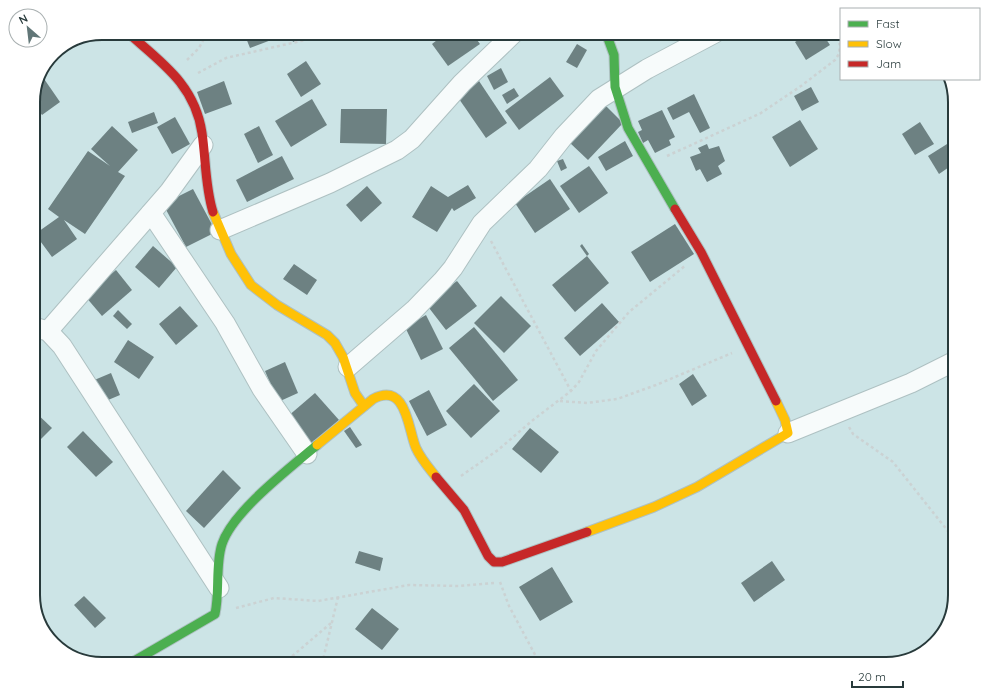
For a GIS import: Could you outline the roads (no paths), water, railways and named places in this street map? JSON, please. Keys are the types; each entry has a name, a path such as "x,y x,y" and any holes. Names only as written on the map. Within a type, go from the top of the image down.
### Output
{"street":[{"path":"136,40 181,82 193,100 199,119 204,145 208,193 220,230 236,266 259,292 327,335 335,342 344,355 355,393 364,406"},
{"path":"220,230 330,183 397,150 412,139 462,83 507,40"},
{"path":"609,40 614,55 616,87 628,128 650,163 701,252 785,420 788,433"},
{"path":"348,367 414,310 443,280 453,268 482,223 538,169 564,136 599,99 616,87 701,40"},
{"path":"204,145 151,213 41,329 62,346 219,588"},
{"path":"151,213 224,323 262,389 307,454"},
{"path":"141,657 202,623 215,614 218,601 220,552 222,544 231,527 261,492 373,399 385,395 392,396 398,401 406,412 412,438 420,454 464,511 478,539 494,562 502,562 539,550 654,507 697,487 788,433 911,382 948,364"}]}
